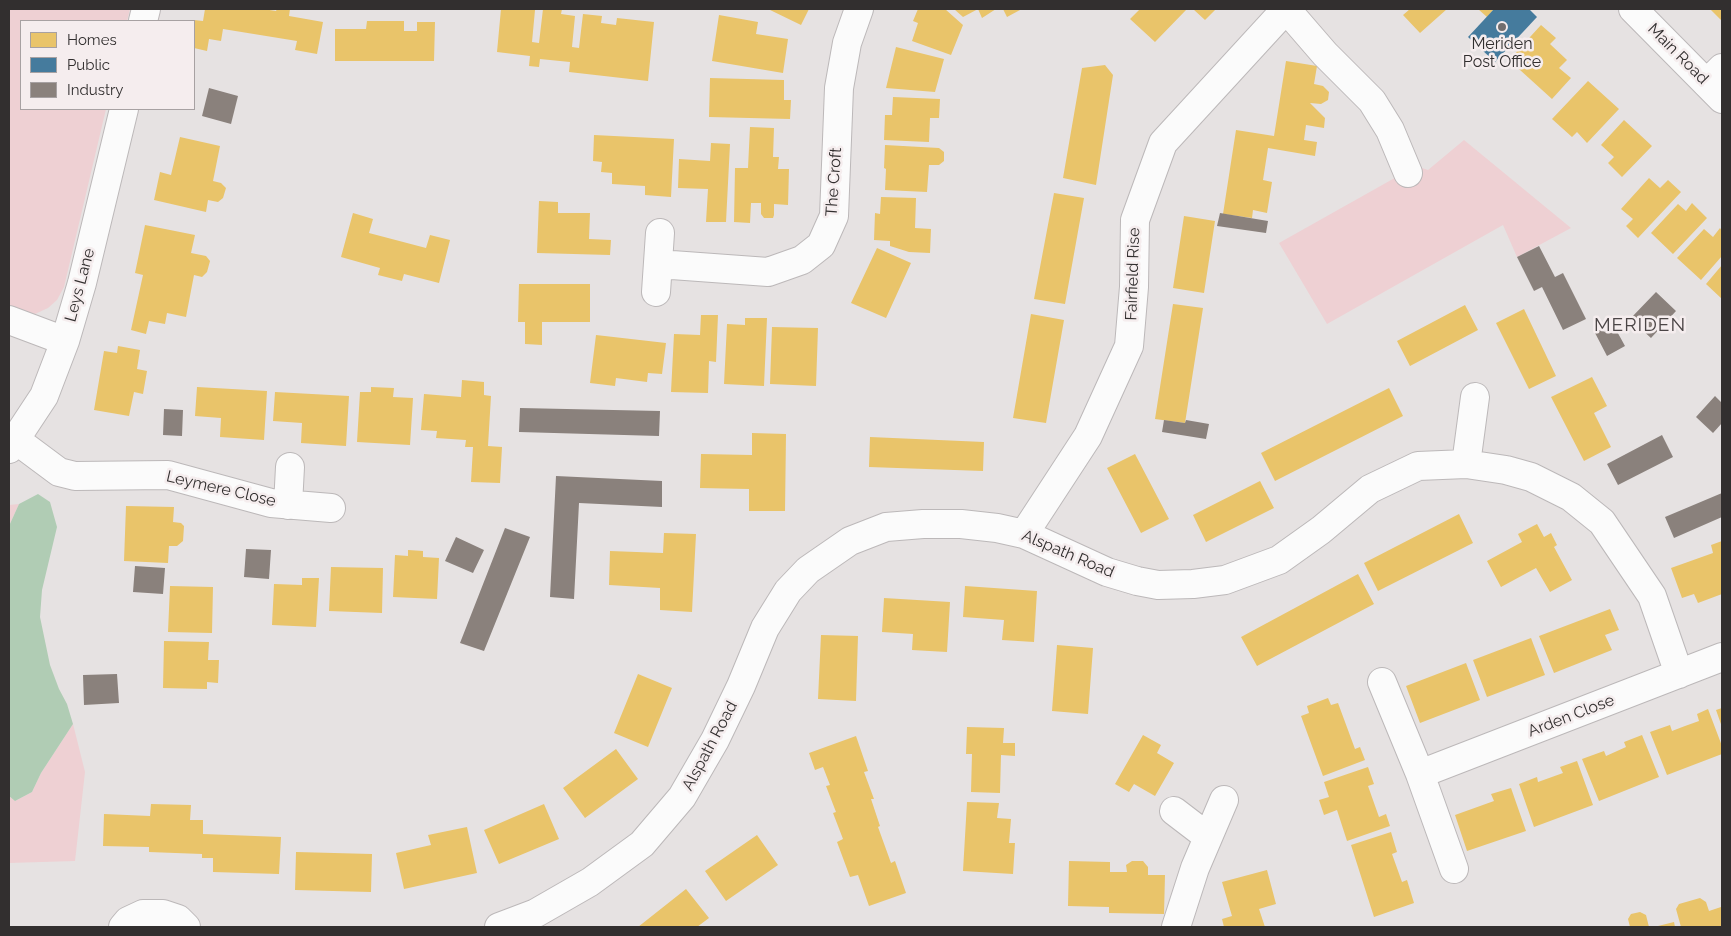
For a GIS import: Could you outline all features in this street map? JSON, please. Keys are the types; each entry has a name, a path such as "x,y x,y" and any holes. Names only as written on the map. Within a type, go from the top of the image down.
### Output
{"street":[{"name":"The Croft","path":"658,264 768,272 802,260 821,245 834,216 839,88 847,43 859,9"},
{"path":"1287,9 1325,54 1372,100 1390,130 1408,173"},
{"name":"Fairfield Rise","path":"1024,534 1088,436 1129,346 1134,288 1135,220 1163,143 1287,9"},
{"name":"Main Road","path":"1633,9 1717,83"},
{"name":"Leys Lane","path":"12,445 44,396 65,341 82,283 124,110"},
{"path":"656,292 660,233"},
{"path":"9,320 65,341"},
{"path":"1466,464 1475,397"},
{"name":"Leymere Close","path":"12,445 59,472 75,476 168,475 271,503 331,508"},
{"name":"Alspath Road","path":"499,927 536,913 590,882 642,844 682,797 715,740 741,686 765,628 788,591 808,570 850,541 886,527 923,524 961,524 997,528 1024,534 1107,572 1137,581 1158,585 1193,584 1226,580 1279,560 1321,530 1370,489 1418,466 1466,464 1506,470 1531,477 1571,497 1602,522 1652,596 1679,674"},
{"name":"Leymere Close","path":"288,504 290,467"},
{"name":"Arden Close","path":"1420,774 1722,657"},
{"path":"1382,682 1420,774 1454,869"},
{"path":"1176,927 1195,868 1224,800"},
{"path":"1174,811 1208,836"},
{"path":"123,927 128,921 143,914 163,914 178,919 186,927"}],"shaded area":[{"path":"9,9 130,9 127,20 20,20 20,110 106,110 64,287 57,300 48,308 35,314 9,308"},
{"path":"1464,140 1571,228 1517,257 1503,225 1327,324 1279,243 1416,166 1428,170"},
{"path":"38,494 50,502 57,527 42,590 40,617 50,665 67,704 73,724 41,773 32,792 15,801 9,796 9,526 19,504"},
{"path":"19,504 9,526 9,505"},
{"path":"73,724 85,772 75,861 9,863 9,796 15,801 32,792 41,773"}],"building: Homes":[{"path":"205,9 263,9 276,11 277,9 290,9 289,16 323,22 317,54 295,50 297,41 223,29 221,41 209,39 207,51 195,48 195,20 203,21"},
{"path":"501,9 535,10 532,42 539,43 543,9 562,9 561,14 575,16 572,47 579,48 583,14 602,16 601,23 616,25 617,18 654,22 648,81 569,72 570,62 540,59 539,67 529,66 530,56 497,52"},
{"path":"768,9 809,9 801,25"},
{"path":"918,9 945,9 963,25 951,55 912,41 918,23 913,21"},
{"path":"954,9 978,9 963,17"},
{"path":"978,9 996,9 982,18"},
{"path":"1003,9 1020,9 1020,10 1007,17"},
{"path":"1140,9 1187,9 1155,42 1130,19"},
{"path":"1193,9 1216,9 1205,20"},
{"path":"1410,9 1447,9 1420,33 1403,15"},
{"path":"1478,9 1494,9 1487,17"},
{"path":"1710,9 1722,9 1722,19 1721,20"},
{"path":"719,15 758,22 756,34 788,39 783,73 712,61"},
{"path":"367,21 404,21 404,31 417,31 417,22 435,22 434,61 335,61 335,29 366,29"},
{"path":"1541,25 1556,38 1550,44 1567,60 1559,68 1571,78 1552,99 1509,60"},
{"path":"896,47 944,59 935,92 886,88"},
{"path":"1286,61 1317,66 1314,84 1323,86 1329,92 1328,100 1321,104 1310,103 1325,118 1324,128 1306,125 1304,140 1317,142 1315,156 1268,148 1263,180 1272,182 1267,213 1253,210 1252,218 1223,214 1236,130 1274,136"},
{"path":"1105,65 1113,75 1096,185 1063,178 1082,68"},
{"path":"710,78 784,80 784,100 791,100 790,119 709,117"},
{"path":"1588,81 1619,109 1587,143 1577,132 1572,137 1552,119"},
{"path":"893,97 940,99 939,118 930,118 929,142 884,140 885,115 892,115"},
{"path":"1624,120 1652,146 1622,177 1608,163 1614,157 1601,145"},
{"path":"750,127 774,128 773,157 779,157 778,169 789,169 788,205 774,204 773,218 764,218 761,214 761,203 751,203 750,223 734,222 735,168 748,168"},
{"path":"594,135 674,139 671,197 645,195 645,186 612,184 612,173 601,172 602,162 593,161"},
{"path":"180,137 220,146 213,181 221,183 226,188 223,198 218,202 208,200 206,212 154,200 160,172 171,175"},
{"path":"711,143 730,144 726,222 706,222 708,189 678,188 679,159 710,161"},
{"path":"885,145 939,148 944,152 944,161 939,165 929,165 927,192 885,190"},
{"path":"1649,178 1660,188 1668,180 1681,192 1638,238 1626,226 1633,219 1621,209"},
{"path":"1054,193 1084,198 1065,304 1034,299"},
{"path":"881,197 916,198 915,228 931,229 930,253 909,252 890,246 890,241 874,240 875,213 880,214"},
{"path":"539,201 558,202 558,213 590,213 589,239 611,240 610,255 537,253"},
{"path":"1692,203 1707,218 1673,254 1651,233 1678,204 1686,211"},
{"path":"353,213 373,219 369,233 426,248 430,235 450,240 439,283 404,274 402,281 378,275 380,268 341,257"},
{"path":"1184,216 1215,221 1204,293 1173,288"},
{"path":"145,225 195,235 191,253 206,256 210,261 207,272 202,277 194,275 186,317 167,313 165,324 149,321 146,334 131,330 143,275 135,273"},
{"path":"1720,228 1722,231 1722,256 1701,280 1677,258 1704,229 1713,237"},
{"path":"877,248 911,263 886,318 851,303"},
{"path":"1722,265 1722,299 1706,284"},
{"path":"519,284 590,284 590,322 542,322 542,345 525,344 525,322 518,322"},
{"path":"1173,304 1203,308 1185,423 1155,419"},
{"path":"1465,305 1478,330 1410,366 1397,341"},
{"path":"1524,309 1556,376 1529,389 1496,323"},
{"path":"1031,314 1064,320 1046,423 1013,418"},
{"path":"701,315 718,315 716,362 709,361 708,393 671,392 674,334 700,335"},
{"path":"745,318 767,318 764,386 724,384 727,324 745,325"},
{"path":"772,327 818,328 816,386 770,384"},
{"path":"596,335 666,343 662,374 648,373 647,382 616,378 615,386 590,383"},
{"path":"118,346 140,350 137,369 147,371 143,394 134,392 129,416 94,410 104,351 117,353"},
{"path":"1592,377 1607,406 1594,413 1611,447 1584,461 1551,397"},
{"path":"462,380 484,382 484,395 491,396 488,446 502,447 500,483 471,482 473,447 465,447 466,440 436,438 437,431 421,430 424,394 461,397"},
{"path":"197,387 267,391 264,440 220,437 221,418 195,416"},
{"path":"371,387 394,388 393,397 413,398 410,445 357,442 360,392 371,392"},
{"path":"1389,388 1403,416 1275,481 1261,453"},
{"path":"275,392 349,396 346,446 301,443 302,423 273,421"},
{"path":"752,433 786,434 785,511 749,511 749,489 700,488 701,454 752,455"},
{"path":"870,437 984,442 983,471 869,467"},
{"path":"1135,454 1169,519 1141,533 1107,468"},
{"path":"1260,481 1274,508 1206,542 1193,515"},
{"path":"126,506 174,507 173,522 181,523 184,526 183,541 177,546 169,546 168,563 124,561"},
{"path":"1459,514 1473,543 1378,591 1364,563"},
{"path":"1537,524 1544,537 1551,533 1557,545 1554,547 1572,580 1550,592 1536,568 1501,587 1487,561 1522,542 1518,534"},
{"path":"664,533 696,534 692,612 660,610 660,588 609,585 610,551 663,553"},
{"path":"1722,541 1722,594 1698,603 1694,594 1682,598 1671,568 1713,553 1711,545"},
{"path":"408,550 423,551 423,557 439,558 437,599 393,597 395,555 408,556"},
{"path":"331,567 383,568 382,613 329,611"},
{"path":"1358,574 1374,604 1257,666 1241,637"},
{"path":"302,578 319,578 316,627 272,625 274,584 302,585"},
{"path":"170,586 213,587 212,633 168,632"},
{"path":"965,586 1037,591 1034,642 1002,640 1004,620 963,617"},
{"path":"884,598 950,602 947,652 912,650 913,634 882,632"},
{"path":"1610,609 1619,630 1605,635 1612,650 1554,673 1539,636"},
{"path":"821,635 858,636 856,701 818,699"},
{"path":"1531,638 1545,675 1487,697 1473,660"},
{"path":"164,641 209,642 208,660 219,660 218,683 207,682 207,689 163,688"},
{"path":"1057,645 1093,648 1088,714 1052,711"},
{"path":"1466,663 1480,700 1420,723 1406,686"},
{"path":"638,674 672,688 648,747 614,733"},
{"path":"1328,698 1331,705 1338,703 1355,749 1360,747 1365,760 1323,776 1301,716 1309,713 1307,706"},
{"path":"1722,708 1722,727 1716,710"},
{"path":"1708,709 1722,746 1722,754 1667,775 1650,732 1670,725 1672,731 1699,721 1697,714"},
{"path":"967,727 1004,728 1003,743 1015,743 1015,756 1001,755 1000,793 971,792 972,754 966,754"},
{"path":"1143,735 1161,745 1157,753 1174,763 1155,796 1134,784 1129,792 1115,784"},
{"path":"1642,735 1659,777 1599,801 1582,759 1604,751 1606,756 1626,747 1624,742"},
{"path":"856,736 868,771 864,772 874,799 871,799 880,826 878,827 891,863 895,861 906,893 869,906 858,875 850,877 837,842 843,839 833,813 836,812 826,786 830,785 823,767 815,770 809,753"},
{"path":"616,749 638,779 585,818 563,788"},
{"path":"1577,761 1593,805 1534,827 1519,784 1537,777 1538,782 1563,773 1560,767"},
{"path":"1368,767 1374,784 1368,786 1379,817 1386,814 1390,826 1347,841 1337,810 1324,815 1319,800 1329,797 1324,782"},
{"path":"1511,788 1526,831 1467,851 1455,815 1494,801 1491,794"},
{"path":"967,802 999,803 997,818 1011,819 1009,843 1015,843 1013,874 963,871"},
{"path":"151,804 191,805 190,820 203,820 203,834 281,837 279,874 213,872 213,858 202,858 202,854 149,852 149,847 103,846 104,814 150,816"},
{"path":"544,804 559,839 499,864 484,830"},
{"path":"467,827 477,873 404,889 396,853 431,845 428,835"},
{"path":"1391,832 1397,852 1392,854 1402,882 1407,880 1414,903 1374,917 1351,845"},
{"path":"757,835 778,865 726,901 705,871"},
{"path":"296,852 372,854 371,892 295,890"},
{"path":"1069,861 1110,862 1110,872 1127,872 1126,865 1132,861 1143,861 1148,867 1148,875 1165,875 1164,914 1109,913 1109,907 1068,906"},
{"path":"1267,870 1276,904 1259,909 1265,927 1224,927 1222,919 1232,916 1222,882"},
{"path":"686,889 709,918 697,927 638,927"},
{"path":"1700,898 1706,902 1709,911 1721,907 1722,927 1681,927 1676,909 1679,904"},
{"path":"1640,912 1646,915 1649,927 1630,927 1628,919 1631,914"},
{"path":"1674,922 1675,927 1654,927"}],"building: Public":[{"name":"Meriden Post Office","path":"1494,9 1529,9 1537,17 1495,62 1468,37"}],"building: Industry":[{"path":"209,88 238,96 231,124 202,116"},
{"path":"1220,213 1268,221 1266,233 1217,226"},
{"path":"1539,246 1555,277 1563,273 1586,319 1563,330 1542,287 1534,291 1517,257"},
{"path":"1656,292 1676,311 1651,338 1630,319"},
{"path":"1614,326 1625,346 1607,356 1594,331 1601,327 1604,332"},
{"path":"1715,396 1722,403 1722,423 1713,433 1696,417"},
{"path":"520,408 660,411 659,436 519,432"},
{"path":"164,409 183,410 182,436 163,435"},
{"path":"1164,420 1185,423 1186,420 1209,424 1206,439 1162,432"},
{"path":"1662,435 1673,457 1618,485 1607,464"},
{"path":"556,476 662,481 662,507 579,503 574,599 550,597"},
{"path":"1722,493 1722,517 1674,538 1665,517"},
{"path":"505,528 530,537 484,651 460,643"},
{"path":"456,537 484,550 473,573 445,561"},
{"path":"246,549 271,550 269,579 244,577"},
{"path":"135,566 165,568 163,594 133,592"},
{"path":"117,674 119,703 84,705 83,675"}],"place":[{"name":"Meriden Post Office","path":"1502,27"}],"district":[{"name":"MERIDEN","path":"1640,325"}]}
